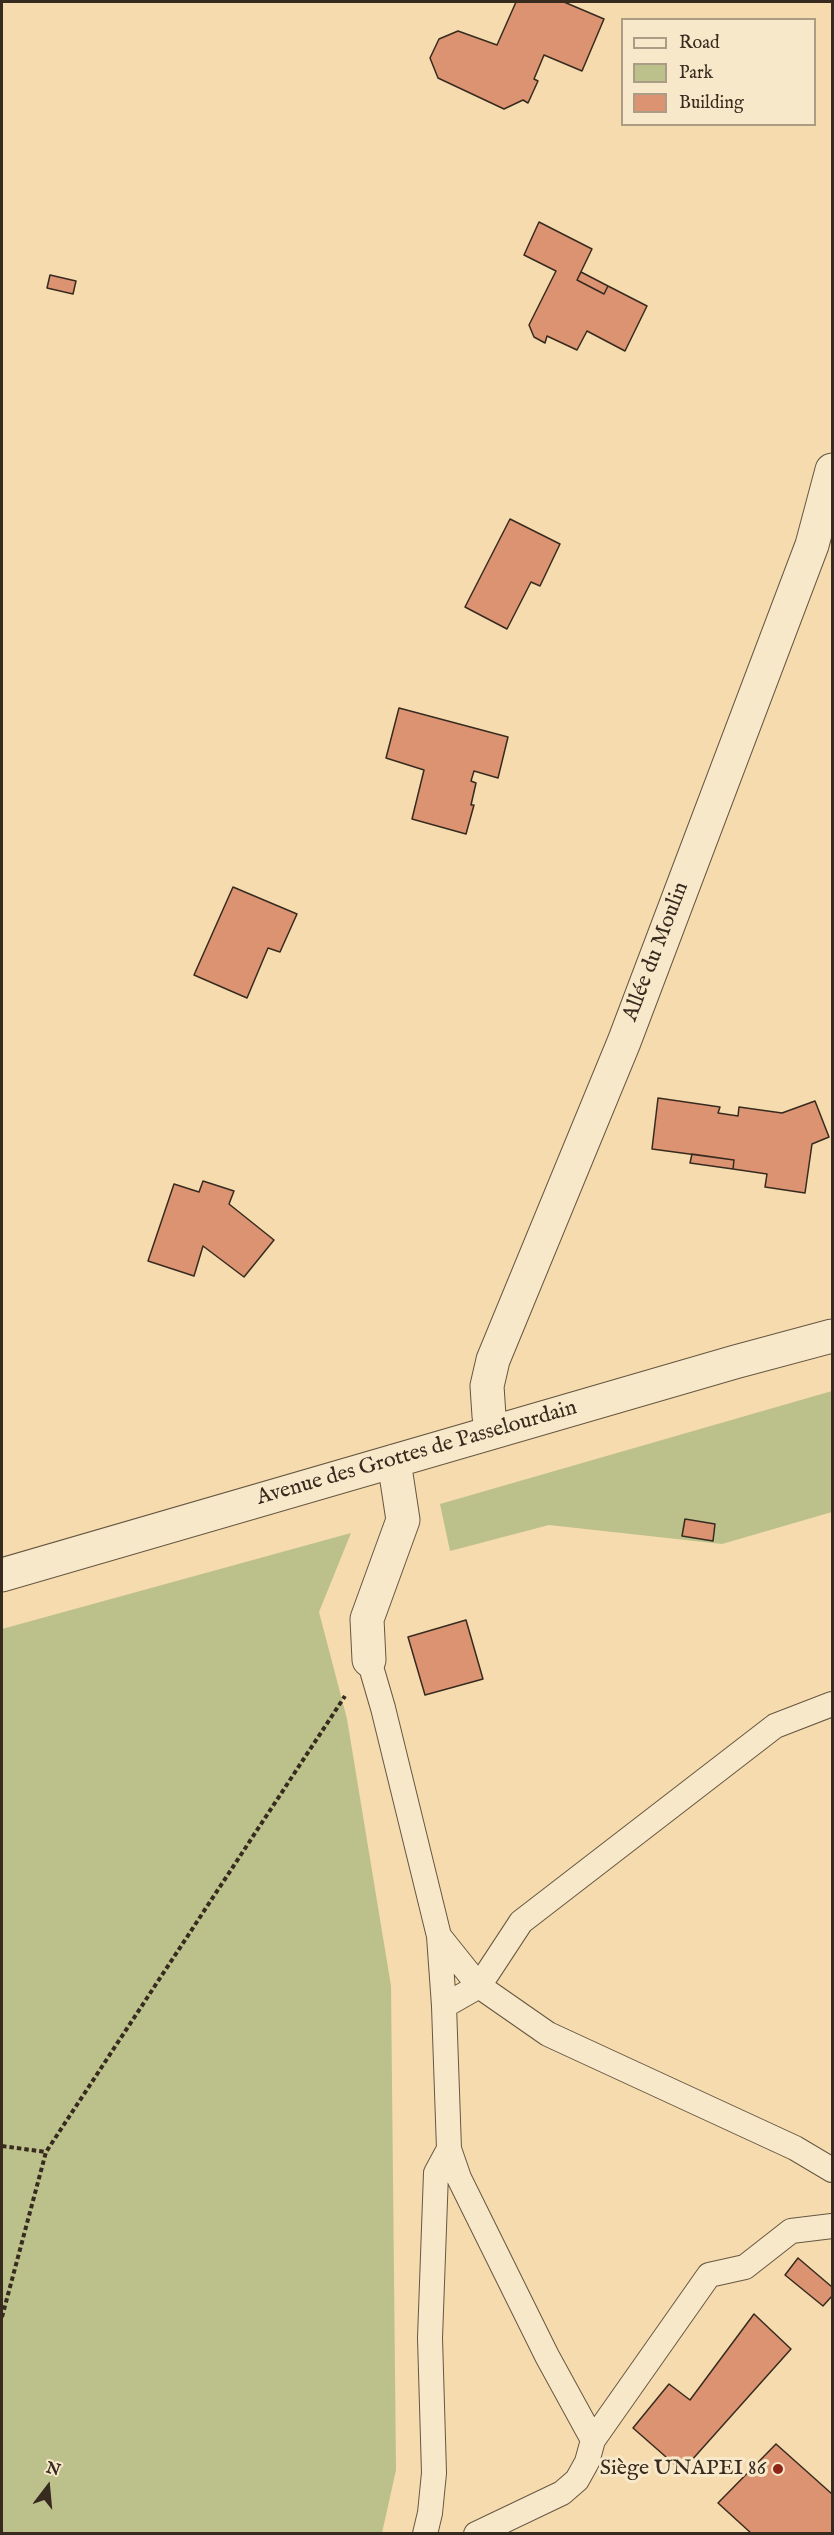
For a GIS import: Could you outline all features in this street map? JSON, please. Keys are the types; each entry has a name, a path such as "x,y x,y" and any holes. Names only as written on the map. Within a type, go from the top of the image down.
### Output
{"street":[{"name":"Allée du Moulin","path":"495,1431 489,1416 487,1386 493,1360 624,1042 812,545 832,470"},
{"name":"Avenue des Grottes de Passelourdain","path":"2,1575 495,1431 832,1336"},
{"path":"369,1660 367,1618 403,1520 394,1461"}],"lane":[{"path":"369,1660 439,1935 449,2149 459,2178 542,2346 593,2440"},
{"path":"444,2006 479,1986 521,1922 775,1726 832,1704"},
{"path":"439,1935 479,1986 548,2034 795,2148 832,2170"},
{"path":"425,2534 430,2513 434,2473 430,2338 436,2173 449,2149"},
{"path":"476,2534 562,2493 577,2480 587,2462 593,2440 709,2275 745,2267 791,2231 832,2226"}],"path":[{"path":"2,2317 46,2152 369,1660"},
{"path":"2,2146 46,2152"}],"green space":[{"path":"832,1391 832,1512 722,1544 549,1525 450,1551 440,1504"},
{"path":"351,1533 319,1612 347,1719 391,1986 396,2470 382,2533 2,2533 2,1629"}],"building":[{"path":"516,2 564,2 604,19 582,71 544,55 534,79 538,81 528,103 523,100 504,109 438,78 430,58 439,39 458,31 497,45"},
{"path":"539,222 592,249 577,280 604,294 608,286 647,306 625,351 587,331 577,350 547,336 545,343 534,337 529,325 556,271 524,255"},
{"path":"581,272 608,286 604,294 577,280"},
{"path":"50,275 76,281 73,294 47,288"},
{"path":"510,519 560,544 540,586 531,582 507,629 465,607"},
{"path":"399,708 508,737 498,778 474,771 471,781 476,783 471,805 474,805 466,834 412,819 424,770 386,758"},
{"path":"233,887 297,914 280,952 268,948 247,998 194,975"},
{"path":"658,1098 720,1107 718,1113 738,1116 739,1107 782,1113 815,1101 829,1137 812,1144 805,1193 765,1187 767,1174 733,1169 734,1160 652,1149"},
{"path":"692,1154 734,1160 733,1169 690,1163"},
{"path":"203,1181 234,1191 229,1204 274,1240 244,1277 203,1246 194,1276 148,1261 174,1184 199,1192"},
{"path":"685,1519 715,1524 713,1541 682,1536"},
{"path":"466,1620 483,1679 425,1695 408,1637"},
{"path":"798,2258 832,2287 832,2296 823,2306 785,2275"},
{"path":"754,2314 791,2349 682,2471 633,2428 669,2384 690,2400"},
{"name":"Siège UNAPEI 86","path":"776,2444 832,2494 832,2534 752,2534 718,2503"}],"place":[{"name":"Siège UNAPEI 86","path":"778,2469"}]}
